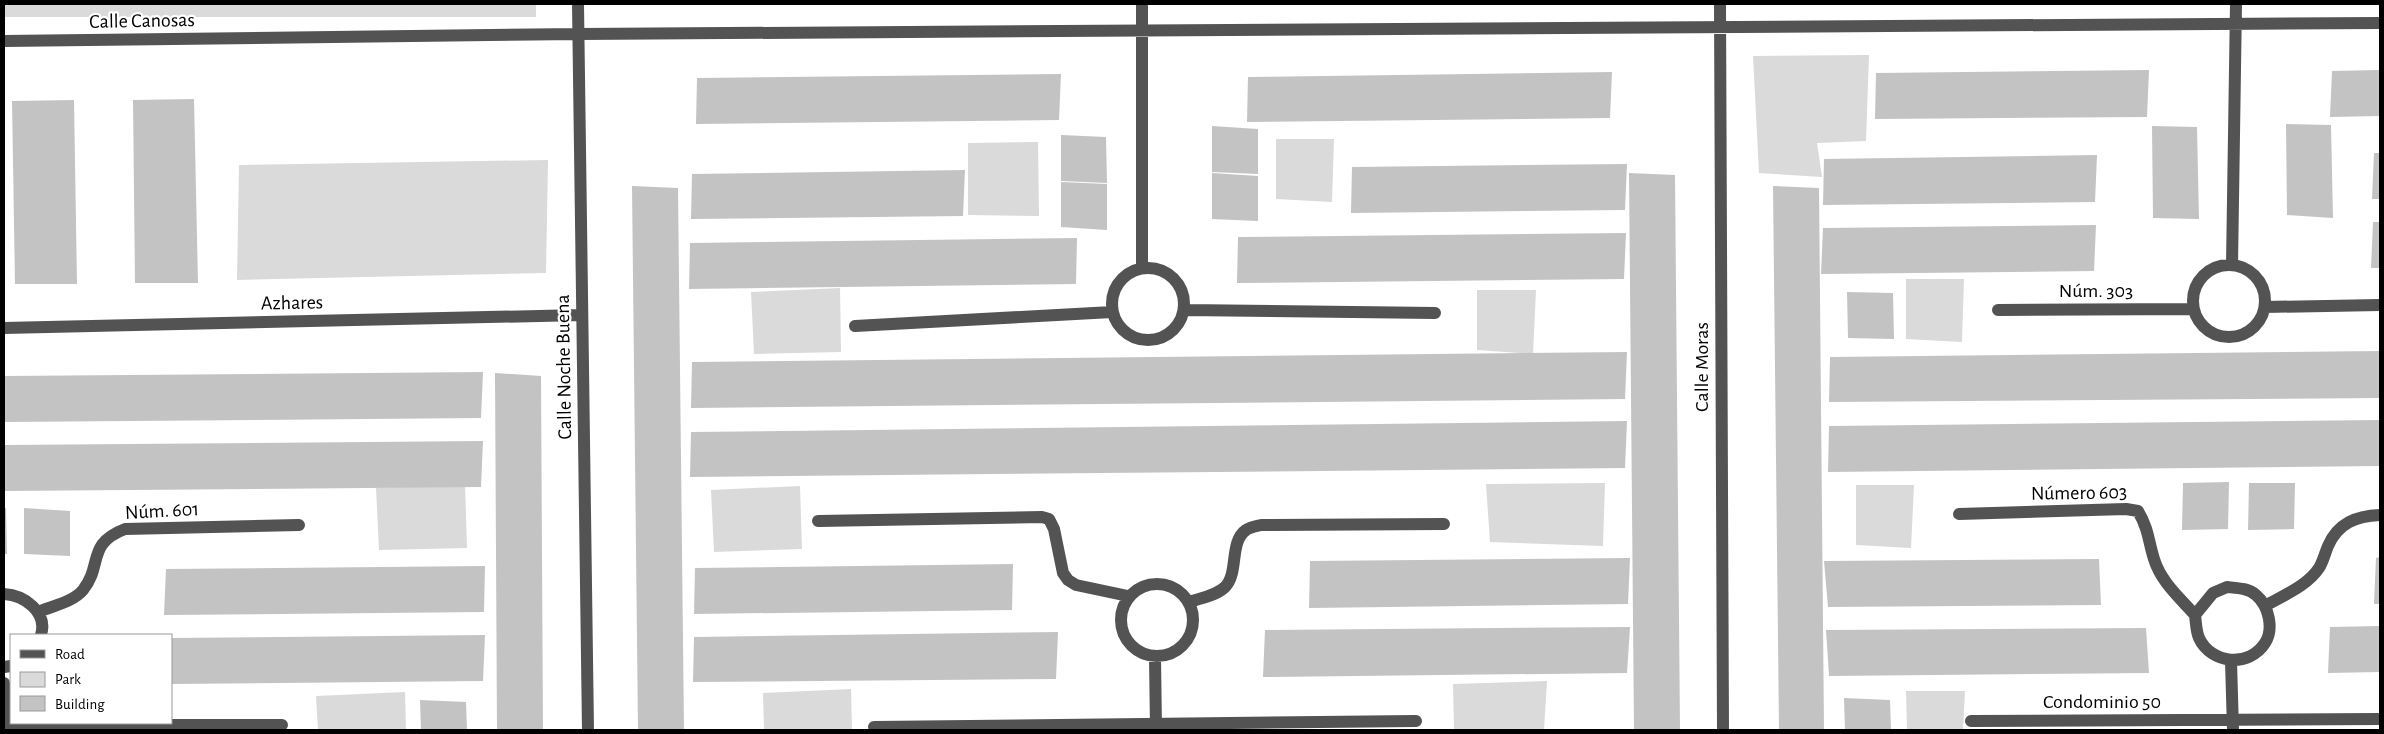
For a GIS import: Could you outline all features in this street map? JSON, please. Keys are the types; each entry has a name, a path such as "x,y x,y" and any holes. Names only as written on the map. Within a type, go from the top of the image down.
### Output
{"street":[{"name":"Calle Noche Buena","path":"578,4 588,730"},
{"path":"1142,4 1142,268"},
{"name":"Calle Moras","path":"1720,4 1723,730"},
{"path":"2232,264 2236,4"},
{"name":"Calle Canosas","path":"4,41 578,34 2380,23"},
{"path":"2232,264 2246,269 2258,279 2265,292 2265,307 2259,323 2246,334 2230,338 2213,335 2200,324 2193,309 2193,295 2198,282 2206,272 2218,266 2232,264"},
{"path":"1142,268 1159,268 1174,277 1183,292 1185,310 1178,325 1166,337 1149,341 1133,338 1119,327 1112,312 1112,297 1117,283 1128,273 1142,268"},
{"path":"2265,307 2380,305"},
{"name":"Núm. 303","path":"1998,310 2193,309"},
{"path":"1185,310 1435,313"},
{"path":"855,326 1112,312"},
{"name":"Azhares","path":"4,328 582,315"},
{"name":"Número 603","path":"1959,514 2138,511 2147,527 2154,559 2165,582 2195,615"},
{"path":"2265,606 2302,585 2319,568 2332,537 2345,523 2362,516 2380,515"},
{"path":"818,521 1042,517 1049,519 1054,529 1063,573 1068,580 1076,585 1128,596"},
{"path":"1188,602 1215,594 1225,587 1230,578 1238,542 1246,530 1261,525 1444,524"},
{"name":"Núm. 601","path":"38,612 74,598 84,589 101,544 110,535 124,530 299,525"},
{"path":"1153,583 1167,584 1180,590 1188,602 1193,620 1188,639 1174,653 1155,657 1136,650 1123,634 1120,615 1128,596 1139,587 1153,583"},
{"path":"2227,587 2242,588 2256,594 2265,606 2270,624 2265,643 2250,657 2231,661 2212,654 2199,638 2195,615 2213,593 2227,587"},
{"path":"4,594 14,594 28,601 38,612 41,634"},
{"path":"1155,657 1156,726"},
{"path":"2231,661 2233,725"},
{"path":"4,683 4,730"},
{"name":"Condominio 50","path":"1971,721 2233,725 2380,718"},
{"path":"874,727 1156,726 1416,722"},
{"path":"4,725 282,725"}],"green space":[{"path":"4,4 536,4 536,17 4,17"},
{"path":"1869,55 1866,141 1817,143 1822,177 1759,173 1753,56"},
{"path":"1276,139 1334,139 1332,202 1276,199"},
{"path":"1038,142 1039,216 968,215 968,143"},
{"path":"548,160 546,273 237,280 239,165"},
{"path":"1906,279 1964,279 1962,342 1906,339"},
{"path":"840,288 841,352 754,354 751,292"},
{"path":"1477,290 1536,290 1533,354 1477,350"},
{"path":"1605,483 1603,546 1490,542 1486,484"},
{"path":"465,484 467,548 379,550 376,488"},
{"path":"1856,485 1914,485 1911,548 1856,545"},
{"path":"800,486 802,549 714,552 711,490"},
{"path":"1547,681 1544,730 1454,730 1453,684"},
{"path":"851,689 852,730 764,730 763,693"},
{"path":"1906,691 1965,691 1963,730 1907,730"},
{"path":"405,692 406,730 318,730 316,696"}],"building":[{"path":"2149,70 2147,117 1875,119 1876,73"},
{"path":"2380,70 2380,116 2330,117 2332,71"},
{"path":"1612,72 1610,118 1247,122 1248,77"},
{"path":"1061,74 1059,120 696,124 697,78"},
{"path":"194,99 198,283 135,283 133,100"},
{"path":"74,100 77,284 15,284 12,101"},
{"path":"2286,124 2331,125 2333,218 2287,215"},
{"path":"1212,126 1258,129 1258,174 1212,172"},
{"path":"2152,126 2197,127 2199,219 2153,218"},
{"path":"1061,135 1106,137 1107,183 1061,181"},
{"path":"2374,153 2380,153 2380,199 2372,199"},
{"path":"2097,155 2095,202 1823,205 1824,159"},
{"path":"1627,164 1625,210 1351,213 1352,167"},
{"path":"965,170 963,216 691,219 692,174"},
{"path":"1212,173 1258,176 1258,221 1212,219"},
{"path":"1629,173 1675,175 1680,730 1634,730"},
{"path":"1061,182 1107,184 1107,230 1061,227"},
{"path":"632,186 678,188 684,730 638,730"},
{"path":"1773,186 1819,188 1824,730 1779,730"},
{"path":"2373,222 2380,222 2380,268 2371,268"},
{"path":"2096,225 2094,271 1821,274 1823,228"},
{"path":"1626,233 1624,279 1237,283 1238,237"},
{"path":"1077,238 1076,284 689,289 690,243"},
{"path":"1847,292 1893,293 1894,339 1848,338"},
{"path":"2380,351 2380,398 1829,402 1830,357"},
{"path":"1627,352 1625,399 691,408 692,362"},
{"path":"483,372 481,418 4,422 4,376"},
{"path":"495,373 541,376 543,730 497,730"},
{"path":"2380,420 2380,466 1828,472 1829,426"},
{"path":"1627,421 1625,468 690,477 691,432"},
{"path":"483,441 481,487 4,491 4,445"},
{"path":"2229,482 2228,529 2182,530 2183,483"},
{"path":"2249,483 2295,483 2294,529 2248,530"},
{"path":"4,508 6,508 7,554 4,554"},
{"path":"24,508 70,511 70,556 24,554"},
{"path":"2380,557 2380,604 2374,604 2376,558"},
{"path":"1630,558 1628,604 1309,608 1310,561"},
{"path":"2099,559 2101,605 1828,607 1824,561"},
{"path":"1013,564 1012,610 694,614 695,568"},
{"path":"485,566 484,612 164,615 166,569"},
{"path":"2380,626 2380,672 2328,673 2330,627"},
{"path":"1630,627 1627,673 1263,677 1265,630"},
{"path":"2146,628 2149,673 1829,676 1826,630"},
{"path":"1058,632 1056,679 693,682 694,637"},
{"path":"485,635 483,681 172,684 172,638"},
{"path":"1844,698 1890,700 1891,730 1845,730"},
{"path":"420,700 466,702 467,730 421,730"}]}
